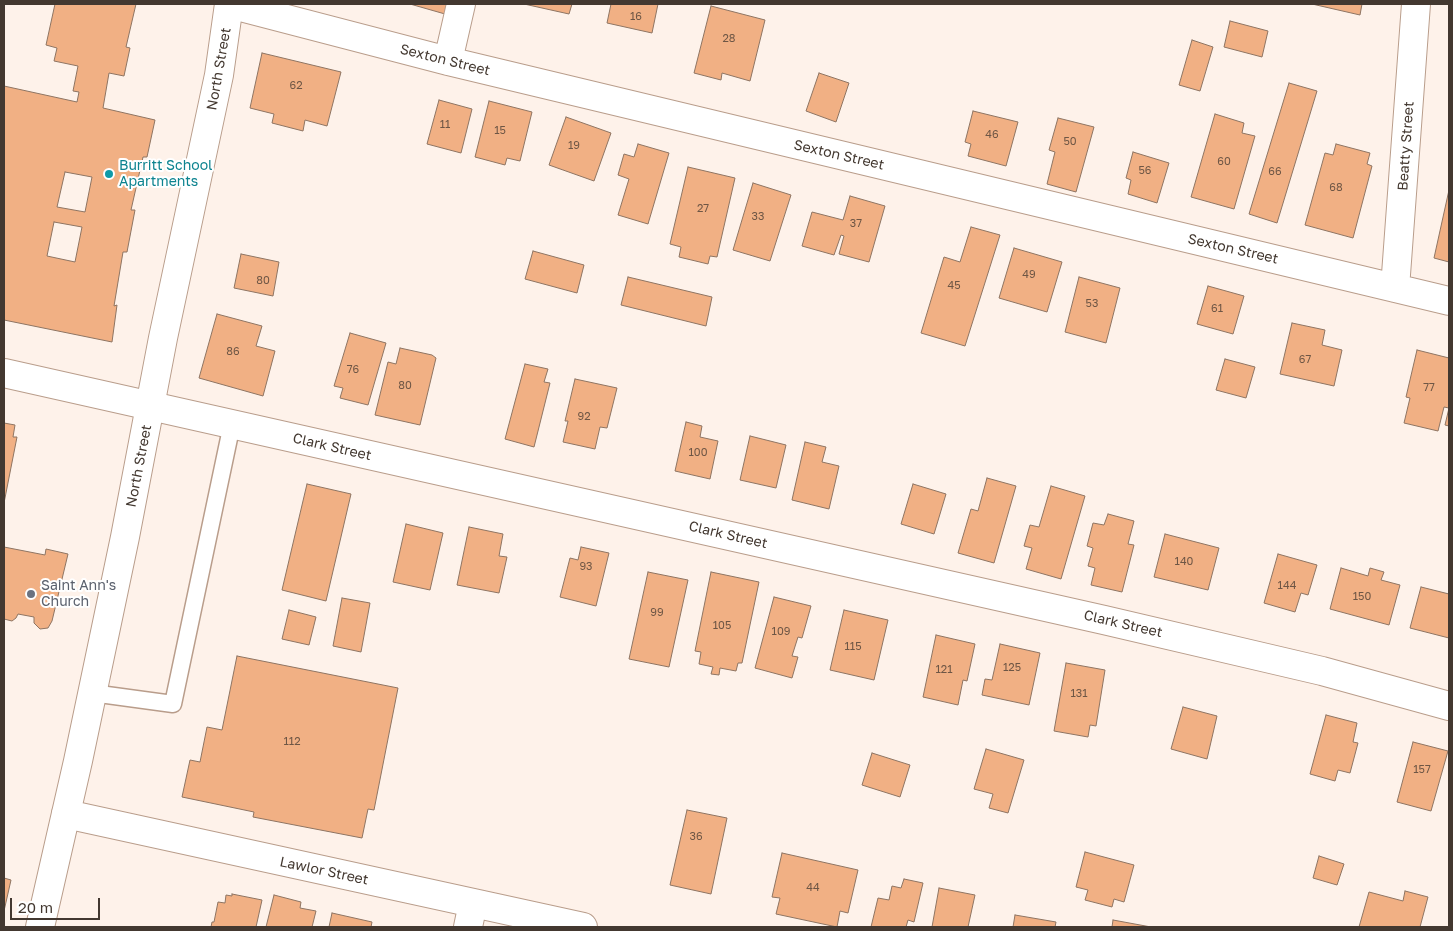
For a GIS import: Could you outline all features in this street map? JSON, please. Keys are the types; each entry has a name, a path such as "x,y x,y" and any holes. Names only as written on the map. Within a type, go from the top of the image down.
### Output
{"street":[{"name":"Sexton Street","path":"229,4 448,61 1449,301"},
{"name":"North Street","path":"40,927 125,537 162,338 219,75 229,4"},
{"path":"448,61 461,4"},
{"name":"Beatty Street","path":"1395,288 1416,4"},
{"name":"Clark Street","path":"4,373 1104,620 1322,671 1449,706"},
{"name":"Lawlor Street","path":"66,814 470,915 583,927"}],"lane":[{"path":"92,693 173,704 232,424"}],"building":[{"name":"Burritt School Apartments","path":"55,4 136,4 126,47 130,48 124,76 109,73 103,108 155,120 147,157 143,157 131,210 135,210 127,252 123,252 114,306 117,305 112,342 4,320 4,86 77,102 79,92 73,91 78,66 54,61 57,48 46,45","holes":["65,172 92,177 85,212 57,207","54,222 82,227 75,262 47,256"]},
{"path":"410,4 448,4 445,14"},
{"path":"524,4 572,4 569,14"},
{"path":"611,4 658,4 652,33 607,23"},
{"path":"1312,4 1362,4 1360,15"},
{"path":"711,6 765,20 750,81 722,73 721,80 694,73"},
{"path":"1230,21 1268,31 1262,57 1224,47"},
{"path":"1192,40 1213,47 1200,91 1179,85"},
{"path":"262,53 341,72 327,126 305,120 303,131 272,123 274,114 250,108"},
{"path":"819,73 849,83 836,122 806,111"},
{"path":"1289,83 1317,91 1277,223 1249,214"},
{"path":"439,100 472,109 461,153 427,144"},
{"path":"489,101 532,112 520,161 507,158 505,165 475,157"},
{"path":"973,111 1018,122 1006,166 968,156 971,144 965,142"},
{"path":"1215,114 1244,123 1242,133 1255,136 1234,209 1191,197"},
{"path":"566,117 611,133 594,181 549,165"},
{"path":"1058,118 1094,127 1076,192 1047,184 1055,152 1049,150"},
{"path":"638,144 669,153 648,224 618,215 629,179 618,175 624,154 634,157"},
{"path":"1336,144 1370,153 1367,164 1372,166 1353,238 1305,225 1325,153 1333,155"},
{"path":"1133,152 1169,163 1157,203 1128,194 1131,180 1126,178"},
{"path":"688,167 735,178 717,257 710,256 708,264 679,257 681,247 670,244"},
{"path":"753,183 791,195 770,261 733,250"},
{"path":"1449,190 1449,262 1434,258"},
{"path":"850,196 885,206 869,262 839,254 844,236 841,235 834,255 802,246 812,212 843,220"},
{"path":"971,227 1000,235 965,346 921,333 944,257 960,262"},
{"path":"1014,248 1062,262 1047,312 999,298"},
{"path":"533,251 584,265 577,293 525,279"},
{"path":"241,254 279,262 273,296 234,288"},
{"path":"628,277 712,297 706,326 621,305"},
{"path":"1079,277 1120,288 1106,343 1065,332"},
{"path":"1208,286 1244,296 1233,334 1197,324"},
{"path":"217,314 262,326 256,346 275,351 263,396 199,378"},
{"path":"1292,323 1325,330 1322,345 1342,350 1334,386 1280,374"},
{"path":"350,333 386,343 368,405 340,398 343,388 334,386"},
{"path":"400,348 432,355 436,358 420,425 375,415 388,362 396,364"},
{"path":"1417,350 1449,358 1449,408 1444,407 1438,431 1404,423 1410,398 1406,397"},
{"path":"1225,359 1255,367 1246,398 1216,390"},
{"path":"525,364 548,369 544,382 550,383 534,447 505,439"},
{"path":"575,379 617,388 607,428 600,427 595,449 563,442 568,421 565,421"},
{"path":"1449,408 1449,426 1445,425"},
{"path":"686,422 702,426 700,437 718,441 710,479 675,471"},
{"path":"4,423 15,425 13,437 17,437 4,503"},
{"path":"750,436 786,445 776,488 740,480"},
{"path":"805,442 826,447 822,462 839,466 829,509 792,500"},
{"path":"987,478 1016,486 994,563 958,553 971,509 978,511"},
{"path":"307,484 351,494 326,601 282,590"},
{"path":"913,484 946,494 934,534 901,524"},
{"path":"1051,486 1085,496 1061,579 1026,569 1032,548 1024,546 1030,525 1039,527"},
{"path":"1108,514 1134,521 1128,544 1134,545 1122,592 1091,585 1095,568 1088,566 1093,548 1087,546 1093,523 1104,525"},
{"path":"406,524 443,533 430,590 393,582"},
{"path":"469,527 503,534 499,556 507,557 499,593 457,585"},
{"path":"1165,534 1219,548 1208,590 1154,577"},
{"name":"Saint Ann's Church","path":"4,547 45,555 46,549 68,554 52,621 48,628 40,629 34,623 34,617 18,614 12,621 4,619"},
{"path":"581,547 609,553 596,606 560,597 570,558 578,560"},
{"path":"1278,554 1317,565 1308,595 1301,593 1295,612 1264,603"},
{"path":"1341,568 1368,576 1370,568 1384,572 1381,580 1400,585 1389,625 1330,609"},
{"path":"648,572 688,580 669,667 629,659"},
{"path":"711,572 759,582 742,663 738,663 736,671 720,668 719,675 711,674 713,667 699,664 701,652 695,651"},
{"path":"1421,587 1449,594 1449,638 1410,628"},
{"path":"774,597 811,606 802,638 798,637 792,656 798,657 792,678 755,668"},
{"path":"342,598 370,603 361,652 333,646"},
{"path":"289,610 316,617 309,645 282,639"},
{"path":"844,610 888,620 874,680 830,670"},
{"path":"936,635 975,644 967,681 963,680 958,705 923,697"},
{"path":"1000,644 1040,653 1029,705 982,695 985,679 992,680"},
{"path":"237,656 398,688 374,810 368,809 362,838 253,817 254,812 182,797 190,760 200,762 207,727 222,730"},
{"path":"1066,663 1105,670 1096,726 1090,725 1088,737 1054,731"},
{"path":"1183,707 1217,716 1207,759 1171,749"},
{"path":"1326,715 1357,723 1353,742 1358,743 1350,773 1338,770 1335,781 1310,774"},
{"path":"1413,742 1448,751 1431,811 1397,802"},
{"path":"986,749 1024,760 1008,813 989,808 993,794 974,789"},
{"path":"872,753 910,765 900,797 862,785"},
{"path":"687,810 727,818 711,894 670,885"},
{"path":"1085,852 1134,865 1124,902 1114,899 1112,907 1085,900 1088,890 1076,887"},
{"path":"782,853 858,870 848,913 840,911 837,927 776,914 780,898 772,897"},
{"path":"1319,856 1344,864 1337,885 1313,878"},
{"path":"4,878 11,880 4,911"},
{"path":"904,879 923,883 914,922 908,920 906,927 871,927 878,898 889,900 892,886 901,888"},
{"path":"939,888 975,895 968,927 932,927"},
{"path":"1405,891 1428,897 1420,927 1359,927 1369,892 1403,901"},
{"path":"232,894 262,900 256,927 211,927 212,922 214,922 218,902 225,903 226,895 232,896"},
{"path":"274,895 301,902 300,908 316,911 312,927 266,927"},
{"path":"332,913 372,922 371,927 329,927"},
{"path":"1015,915 1056,922 1055,927 1013,927"},
{"path":"1113,920 1151,927 1112,927"}],"place":[{"name":"Burritt School Apartments","path":"109,174"},
{"name":"Saint Ann's Church","path":"31,594"}]}
